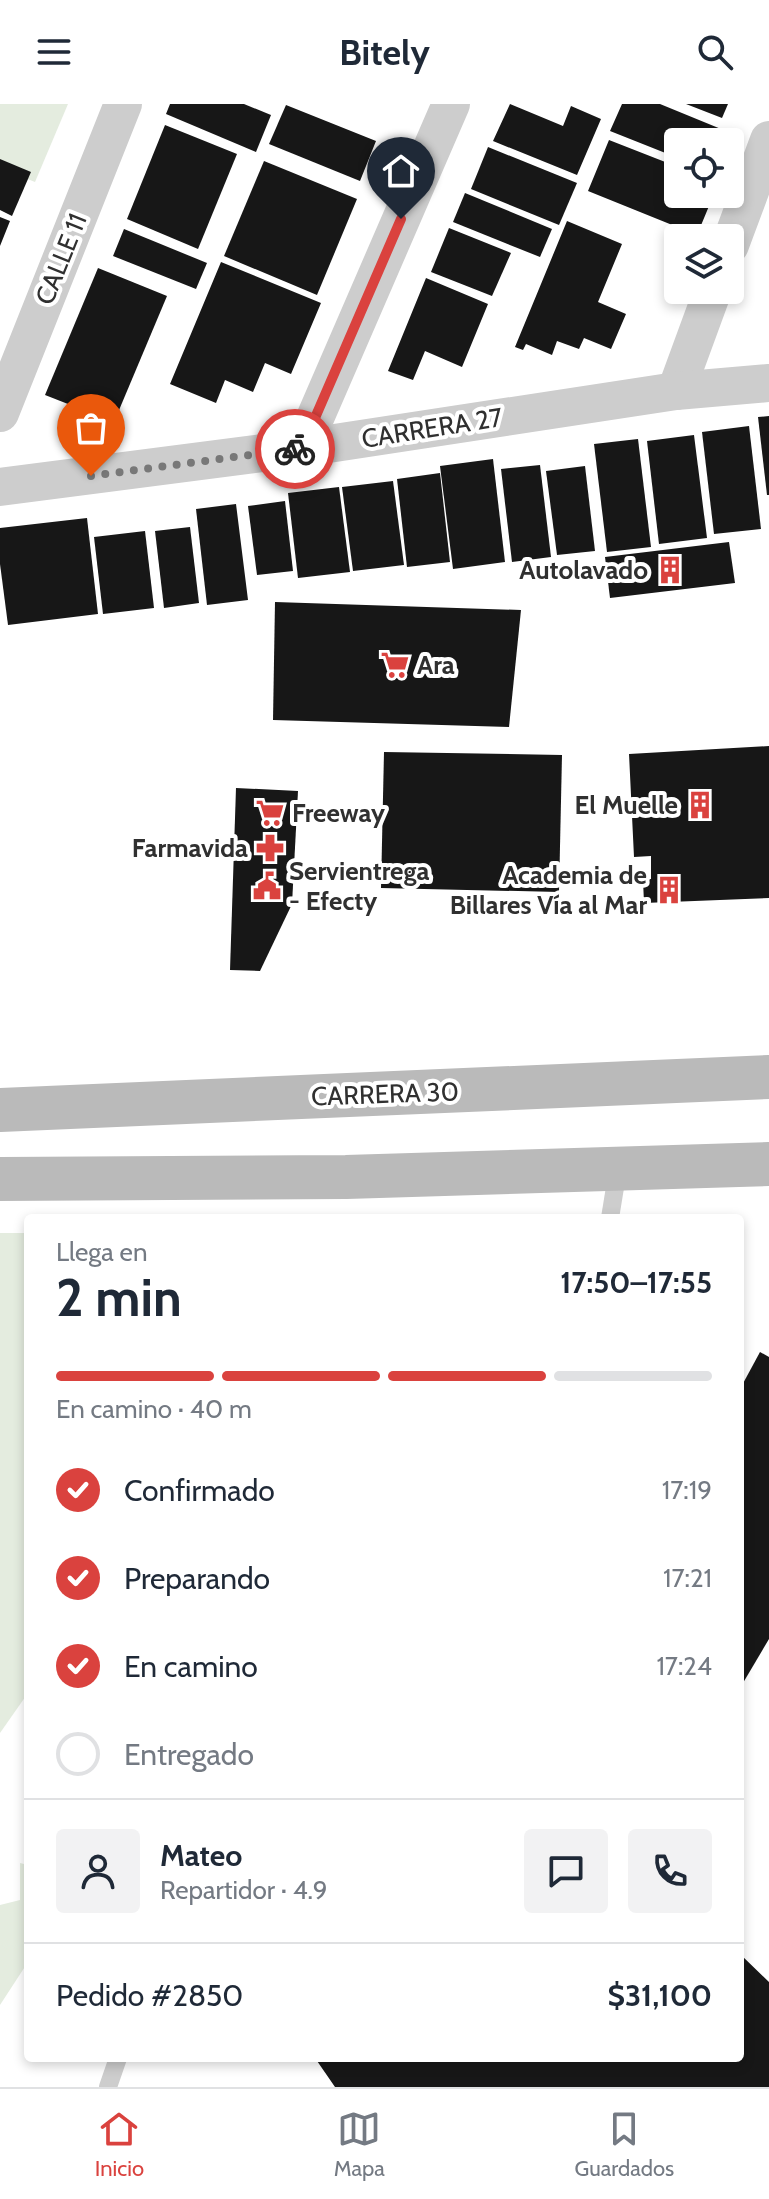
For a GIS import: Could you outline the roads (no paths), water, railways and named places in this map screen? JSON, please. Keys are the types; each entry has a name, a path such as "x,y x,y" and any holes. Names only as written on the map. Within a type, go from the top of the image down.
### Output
{"main road":[{"name":"CARRERA 30","path":"0,1110 769,1077"},
{"path":"0,1179 346,1177 769,1164"}],"street":[{"name":"CALLE 11","path":"0,413 123,104"},
{"path":"302,448 451,104"},
{"path":"738,224 769,140"},
{"path":"676,391 708,304"},
{"name":"CARRERA 27","path":"0,487 302,448 676,391 769,383"}],"lane":[{"path":"611,1214 618,1168"},
{"path":"108,2087 117,2062"}],"place":[{"name":"Autolavado","path":"670,570"},
{"name":"Ara","path":"395,665"},
{"name":"El Muelle","path":"700,805"},
{"name":"Freeway","path":"270,813"},
{"name":"Farmavida","path":"270,848"},
{"name":"Servientrega - Efecty","path":"267,886"},
{"name":"Academia de Billares Vía al Mar","path":"669,890"}]}
